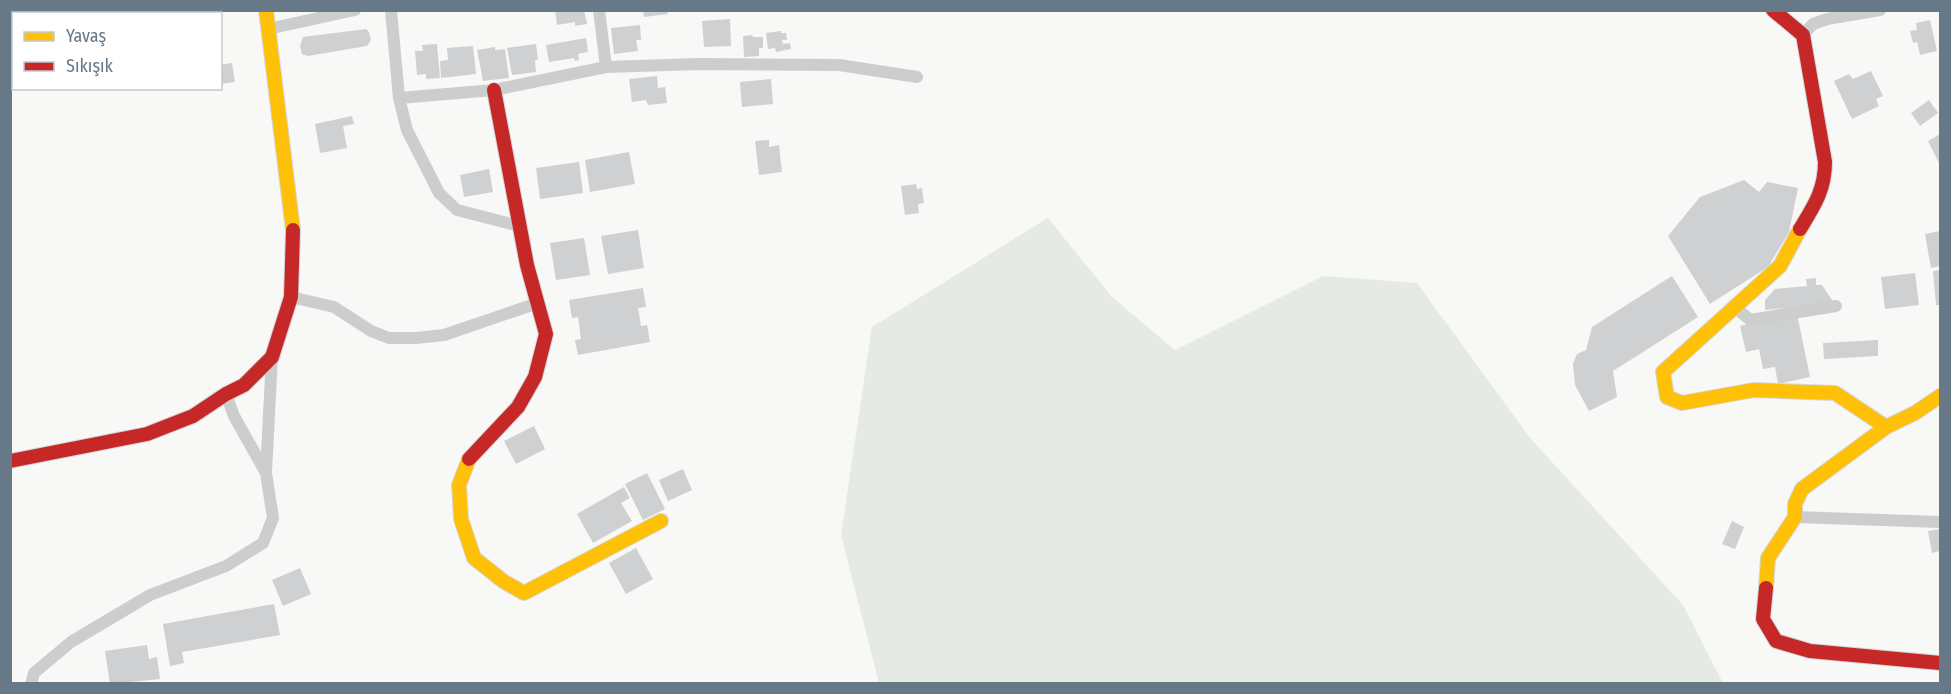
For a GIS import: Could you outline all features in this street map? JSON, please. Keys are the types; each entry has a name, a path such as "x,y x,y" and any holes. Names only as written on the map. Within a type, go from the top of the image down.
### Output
{"street":[{"path":"31,684 34,673 71,642 150,595 226,566 263,543 273,518 266,473 272,357 291,297 294,236 266,10"},
{"path":"268,29 355,10"},
{"path":"391,10 399,98 407,130 439,193 457,210 519,226"},
{"path":"599,10 606,67"},
{"path":"1773,10 1803,35 1820,124 1825,178 1821,192 1780,266 1663,372 1667,398 1682,404 1754,390 1834,393 1886,427"},
{"path":"1803,35 1813,24 1827,19 1880,10"},
{"path":"399,98 494,90 606,67 698,64 839,65 917,77"},
{"path":"494,90 527,266 546,334 535,377 518,406 467,461 459,485 461,519 474,558 503,581 524,593 661,521"},
{"path":"291,297 334,307 371,332 389,338 444,335 538,303"},
{"path":"1734,306 1750,320 1836,306"},
{"path":"10,461 147,434 193,416 244,385 272,357"},
{"path":"226,394 234,416 266,473"},
{"path":"1941,396 1915,413 1886,427 1802,489 1795,504 1795,517 1768,558 1763,618 1776,641 1810,651 1941,663"},
{"path":"1795,517 1941,522"}],"shaded area":[{"path":"1048,218 1112,297 1175,350 1323,276 1417,283 1530,438 1683,605 1723,683 879,683 841,535 872,327"}],"building":[{"path":"555,10 584,10 587,24 575,26 575,22 557,25"},
{"path":"643,10 667,10 668,14 644,17"},
{"path":"730,19 731,46 704,47 702,21"},
{"path":"1930,20 1937,51 1920,55 1917,42 1913,43 1910,31 1917,30 1916,23"},
{"path":"640,25 641,40 636,40 638,51 614,54 611,28"},
{"path":"366,29 371,40 367,46 308,56 302,54 300,46 303,37"},
{"path":"781,31 781,33 786,33 787,40 782,40 783,44 790,43 791,49 776,52 775,48 768,49 766,33"},
{"path":"743,36 763,37 763,48 759,48 759,56 744,57"},
{"path":"586,38 588,52 578,54 579,60 575,61 574,58 549,62 546,45"},
{"path":"437,44 440,78 426,79 426,74 417,75 415,51 423,51 422,45"},
{"path":"536,44 538,60 535,60 536,72 512,75 507,48"},
{"path":"473,46 476,74 441,78 440,61 448,60 447,48"},
{"path":"495,47 495,50 505,49 509,78 483,81 477,50"},
{"path":"232,63 235,82 222,84 222,65"},
{"path":"1871,71 1883,96 1876,99 1879,106 1852,119 1834,81 1849,74 1853,79"},
{"path":"657,76 658,88 665,87 667,103 648,105 646,100 632,102 629,79"},
{"path":"771,79 773,104 742,107 740,82"},
{"path":"1929,100 1938,113 1920,126 1911,113"},
{"path":"352,116 354,124 343,126 347,148 320,153 315,124"},
{"path":"1940,134 1940,165 1928,141"},
{"path":"769,140 769,147 779,145 782,172 759,175 755,141"},
{"path":"629,152 635,184 590,192 585,160"},
{"path":"579,162 583,193 540,199 536,168"},
{"path":"489,169 493,192 464,197 460,175"},
{"path":"1744,180 1759,192 1767,182 1798,188 1789,232 1768,267 1710,304 1668,236 1700,197"},
{"path":"916,184 917,189 922,188 924,203 918,204 919,213 905,215 901,186"},
{"path":"638,230 644,268 608,274 601,236"},
{"path":"1940,231 1940,266 1931,268 1925,234"},
{"path":"584,238 590,275 556,280 550,243"},
{"path":"1940,270 1940,305 1936,305 1933,271"},
{"path":"1915,273 1919,305 1885,309 1881,277"},
{"path":"1672,276 1698,317 1613,371 1617,397 1589,411 1575,385 1573,364 1577,354 1586,350 1592,327"},
{"path":"1816,278 1816,285 1822,285 1834,303 1765,310 1765,300 1775,289 1807,286 1806,279"},
{"path":"643,288 646,307 638,308 641,326 647,325 650,342 578,355 575,340 581,339 578,317 572,318 569,300"},
{"path":"1797,314 1810,377 1778,384 1775,367 1763,369 1759,349 1746,352 1740,326"},
{"path":"1878,340 1878,356 1824,359 1823,343"},
{"path":"534,426 545,449 516,464 504,441"},
{"path":"683,469 692,490 668,501 659,480"},
{"path":"647,473 665,509 643,520 625,484"},
{"path":"624,487 630,498 621,503 632,521 593,543 577,514"},
{"path":"1732,521 1744,527 1735,549 1722,544"},
{"path":"1940,529 1940,551 1932,553 1928,531"},
{"path":"636,548 653,579 626,594 609,563"},
{"path":"300,568 311,594 283,606 272,580"},
{"path":"274,604 280,635 182,652 184,663 170,666 163,624"},
{"path":"147,645 149,659 157,657 160,679 110,684 105,651"}],"traffic: slow":[{"path":"266,10 293,230"},
{"path":"1800,229 1780,266 1663,372 1667,397 1682,403 1754,390 1835,393 1886,427"},
{"path":"1766,588 1768,558 1795,517 1795,504 1802,489 1886,427 1915,413 1940,396"},
{"path":"469,459 459,485 461,519 474,558 503,581 524,593 661,521"}],"traffic: jam":[{"path":"1773,10 1803,35 1825,162 1821,189 1800,229"},
{"path":"469,459 518,407 535,377 546,334 527,265 494,90"},
{"path":"10,461 147,434 193,416 244,385 272,357 291,297 293,230"},
{"path":"1766,588 1763,619 1776,641 1810,651 1940,663"}]}
